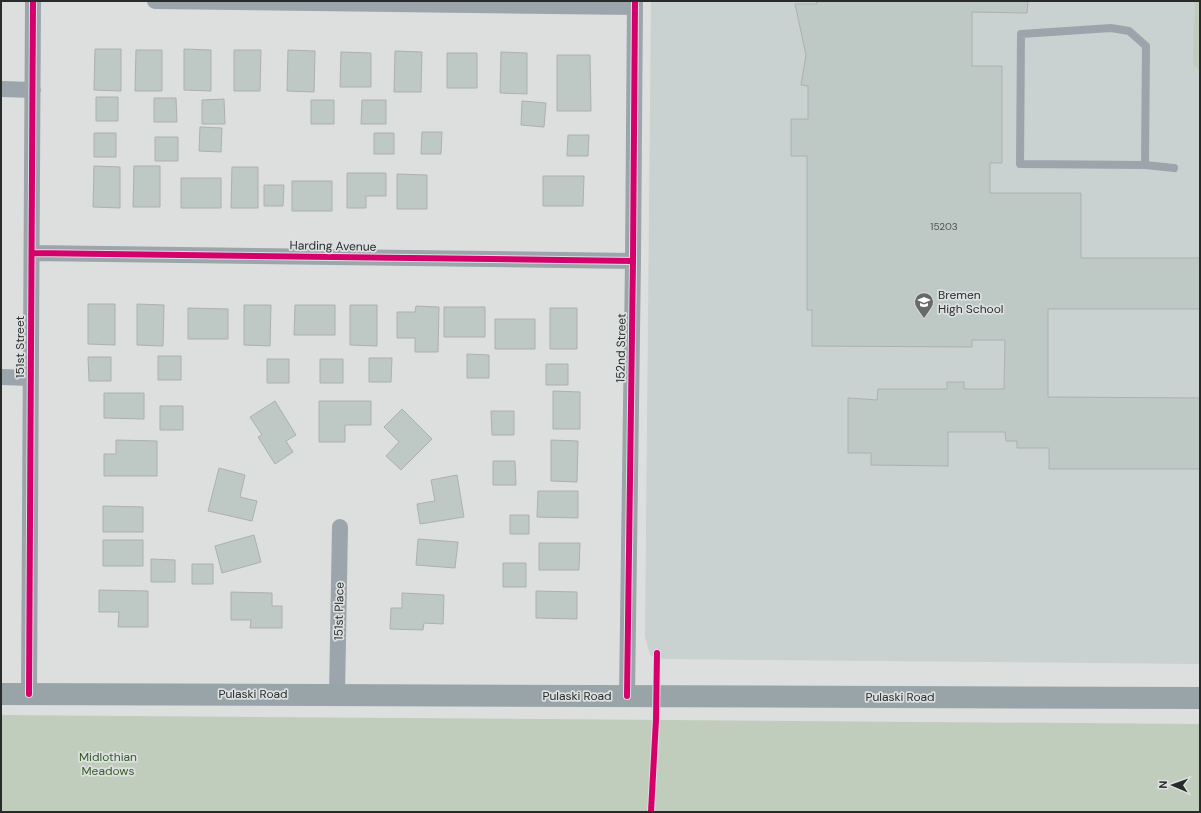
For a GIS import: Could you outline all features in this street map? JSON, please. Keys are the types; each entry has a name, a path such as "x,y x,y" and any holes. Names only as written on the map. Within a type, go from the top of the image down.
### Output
{"main road":[{"name":"Pulaski Road","path":"1,694 1200,698"}],"street":[{"name":"151st Street","path":"29,694 33,1"},
{"path":"155,1 635,4"},
{"name":"152nd Street","path":"627,696 635,4"},
{"path":"1,89 33,90"},
{"name":"Harding Avenue","path":"32,253 633,261"},
{"path":"1,377 31,378"},
{"name":"151st Place","path":"337,695 340,527"}],"lane":[{"path":"1145,165 1146,46 1129,31 1111,28 1021,34 1020,164 1145,165 1174,168"}],"shaded area":[{"name":"Bremen High School","path":"651,1 1200,1 1200,664 666,659 656,658 650,655 645,637"}],"green space":[{"path":"1195,1 1200,1 1200,71 1193,64"},
{"name":"Midlothian Meadows","path":"1,715 1200,724 1200,812 1,812"}],"building":[{"path":"816,1 1028,1 1027,13 972,12 972,66 1002,66 1002,163 990,163 990,193 1081,193 1081,258 1200,258 1200,309 1048,309 1048,397 1200,398 1200,469 1049,469 1049,448 1017,448 1017,441 1006,441 1005,432 948,432 948,466 871,465 871,453 848,453 848,398 877,400 878,389 947,389 947,382 964,382 964,389 1004,389 1005,340 972,340 972,347 812,346 812,310 807,310 807,156 791,156 791,119 808,119 808,86 801,85 806,55 795,4 817,4"},
{"path":"95,49 121,49 121,91 94,90"},
{"path":"184,49 211,50 211,91 184,90"},
{"path":"136,50 162,50 162,91 135,91"},
{"path":"234,50 261,50 260,91 234,91"},
{"path":"288,50 315,51 314,92 287,91"},
{"path":"395,51 422,52 421,92 394,92"},
{"path":"341,52 371,53 371,87 340,87"},
{"path":"501,52 527,53 527,94 500,93"},
{"path":"447,53 477,53 477,88 447,88"},
{"path":"557,55 590,55 591,111 557,111"},
{"path":"96,97 118,97 118,121 96,121"},
{"path":"154,98 176,98 177,122 154,122"},
{"path":"224,99 225,124 202,124 202,100"},
{"path":"311,100 334,100 334,124 311,124"},
{"path":"362,100 386,100 386,124 361,124"},
{"path":"522,101 546,103 544,127 521,125"},
{"path":"200,127 222,128 221,152 199,151"},
{"path":"422,132 442,132 441,154 421,154"},
{"path":"94,133 116,133 116,157 94,157"},
{"path":"374,133 394,133 394,154 374,154"},
{"path":"568,135 589,135 588,156 567,156"},
{"path":"155,137 178,137 178,161 155,161"},
{"path":"94,166 120,167 120,208 93,207"},
{"path":"134,166 160,166 160,207 133,207"},
{"path":"232,167 258,167 258,208 231,208"},
{"path":"347,173 386,173 386,196 366,196 366,208 347,208"},
{"path":"397,174 427,175 427,209 397,209"},
{"path":"543,176 584,176 583,206 543,206"},
{"path":"181,178 221,178 221,208 181,208"},
{"path":"292,181 332,181 332,211 292,211"},
{"path":"264,185 284,185 283,206 264,206"},
{"path":"88,304 115,304 115,345 88,344"},
{"path":"137,304 164,305 163,346 137,345"},
{"path":"244,305 271,305 270,346 244,345"},
{"path":"295,305 335,305 335,335 294,335"},
{"path":"350,305 377,305 377,346 350,345"},
{"path":"416,306 439,307 438,352 415,352 415,338 397,338 397,312 415,312"},
{"path":"444,307 485,307 485,337 444,337"},
{"path":"188,308 228,309 228,339 188,339"},
{"path":"550,308 577,308 577,349 550,349"},
{"path":"495,319 535,319 535,349 495,349"},
{"path":"467,354 489,355 489,378 467,378"},
{"path":"158,356 181,356 181,380 158,380"},
{"path":"88,357 111,357 111,381 89,381"},
{"path":"369,358 392,358 391,382 369,382"},
{"path":"267,359 289,359 289,383 267,383"},
{"path":"320,359 343,359 343,383 320,383"},
{"path":"546,364 568,364 568,385 546,385"},
{"path":"553,391 580,392 580,429 553,429"},
{"path":"104,393 144,393 144,419 104,418"},
{"path":"275,401 296,435 286,441 293,452 275,464 258,437 262,435 250,417"},
{"path":"319,401 371,401 371,425 345,425 345,442 319,442"},
{"path":"160,406 183,406 183,430 160,430"},
{"path":"402,409 432,439 401,470 386,456 399,442 384,427"},
{"path":"491,411 514,411 514,435 492,435"},
{"path":"116,440 157,441 157,476 104,476 104,454 116,454"},
{"path":"551,440 578,441 577,482 551,481"},
{"path":"493,461 515,461 516,485 493,485"},
{"path":"219,468 245,475 240,497 257,501 252,521 208,511"},
{"path":"457,475 464,517 420,524 417,504 435,501 431,480"},
{"path":"538,491 578,491 578,518 537,517"},
{"path":"103,506 143,507 143,532 103,532"},
{"path":"510,515 529,515 529,534 510,534"},
{"path":"254,535 261,562 222,573 215,546"},
{"path":"418,539 458,542 455,568 416,565"},
{"path":"103,540 143,540 143,566 103,566"},
{"path":"539,543 580,543 579,570 539,570"},
{"path":"151,559 175,560 175,582 151,582"},
{"path":"503,563 526,563 526,587 503,587"},
{"path":"192,564 213,564 213,584 192,584"},
{"path":"99,590 148,591 148,627 118,627 119,612 99,612"},
{"path":"536,591 577,592 577,619 536,618"},
{"path":"231,592 272,593 272,606 282,606 282,628 250,628 251,620 231,620"},
{"path":"402,593 444,595 443,624 424,623 423,630 390,629 391,608 402,608"}],"cycle path":[{"path":"29,694 33,1"},
{"path":"627,696 635,1"},
{"path":"32,253 633,261"},
{"path":"651,812 656,720 657,653"}],"place":[{"name":"Bremen High School","path":"924,319"}]}
